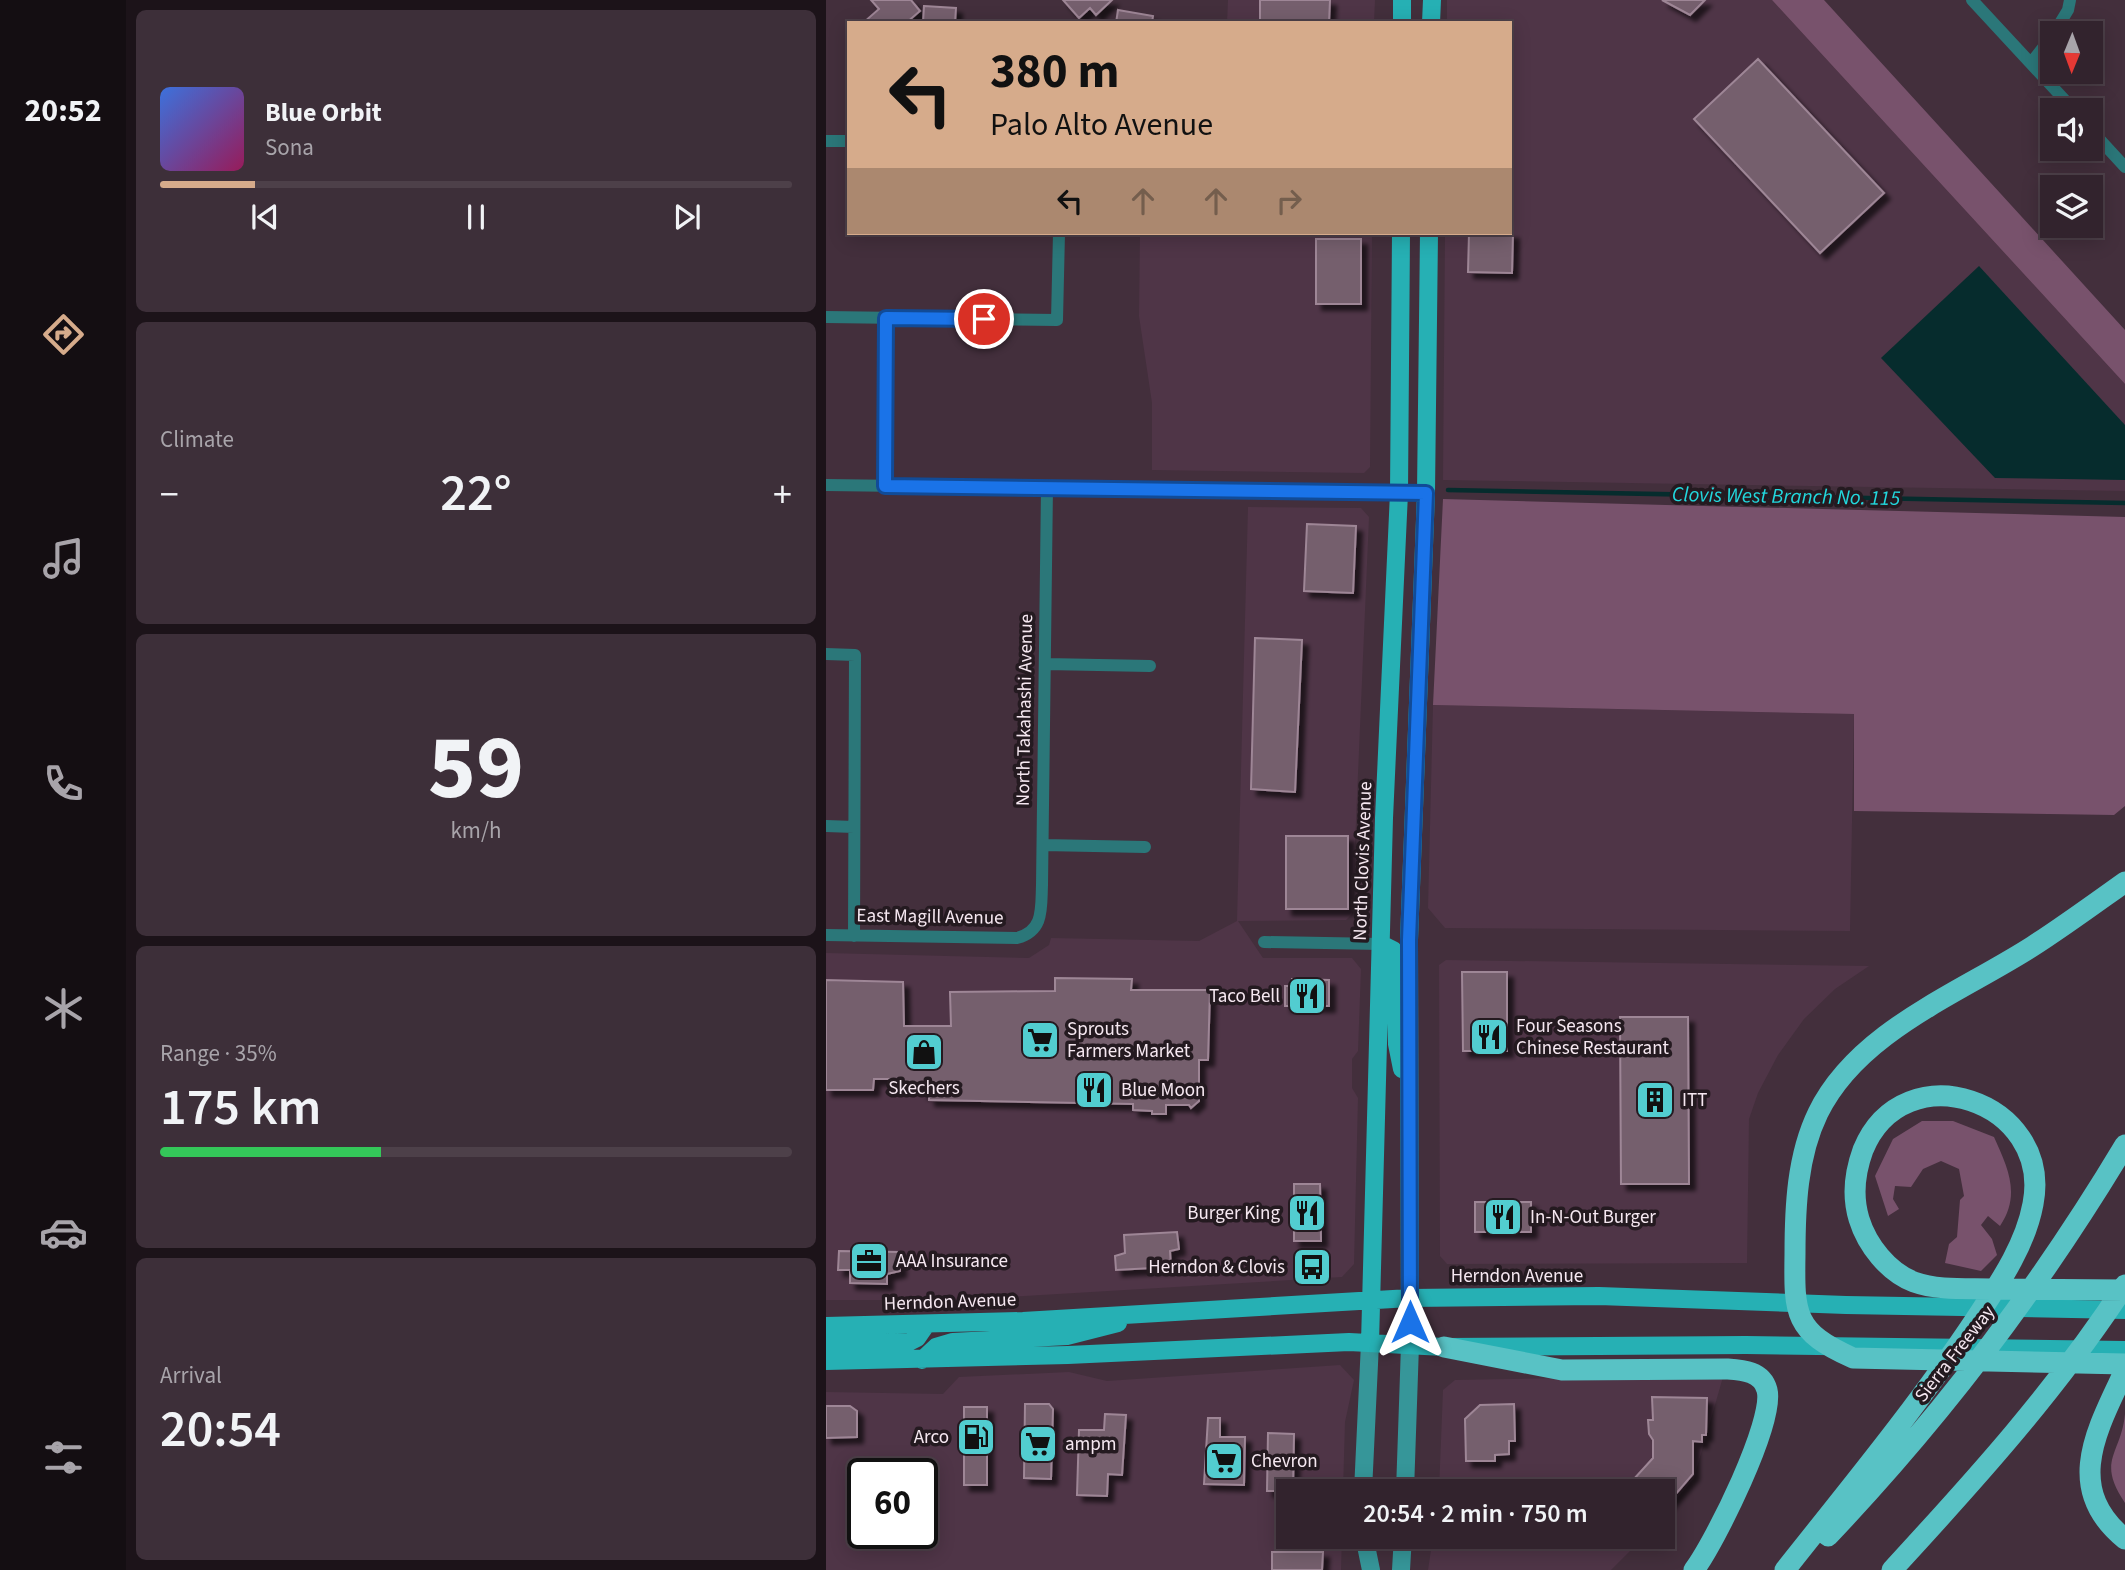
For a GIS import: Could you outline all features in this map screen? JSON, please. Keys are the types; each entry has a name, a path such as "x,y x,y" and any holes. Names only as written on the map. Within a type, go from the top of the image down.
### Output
{"highway":[{"path":"2125,883 2034,945 1898,1027 1866,1053 1837,1082 1817,1115 1798,1182 1794,1303 1807,1328 1828,1347 1853,1358 2125,1364"},
{"path":"1785,1570 1900,1425 1996,1287 2024,1235 2034,1203 2035,1178 2019,1135 2005,1119 1961,1097 1937,1097 1897,1106 1870,1135 1856,1170 1856,1210 1864,1233 1880,1257 1900,1275 1939,1288 2125,1288"},
{"name":"Sierra Freeway","path":"1795,1570 1925,1430 2003,1332 2075,1228 2125,1145"},
{"path":"1892,1570 1967,1490 2125,1288"},
{"path":"1444,1347 1562,1370 1727,1368 1753,1372 1763,1381 1768,1391 1749,1462 1730,1511 1694,1570"},
{"path":"2125,1370 2098,1429 2089,1464 2092,1492 2104,1516 2125,1539"}],"main road":[{"path":"1402,0 1402,21"},
{"path":"1431,21 1432,0"},
{"name":"North Clovis Avenue","path":"1364,1479 1399,493 1401,235"},
{"path":"1405,1479 1410,1345 1409,940 1426,493 1429,235"},
{"path":"1381,944 1393,950 1395,959 1397,1044 1411,1114"},
{"name":"Herndon Avenue","path":"826,1326 926,1325 1410,1298 1599,1296 2125,1310"},
{"path":"922,1360 936,1348 953,1342 1067,1336 1155,1312"},
{"path":"826,1344 909,1342 917,1338 926,1325"},
{"path":"826,1361 922,1360 1370,1343 1444,1347 2125,1350"},
{"path":"1360,1570 1362,1549"},
{"path":"1366,1549 1371,1570"},
{"path":"1401,1570 1402,1549"}],"street":[{"path":"1972,0 2063,98"},
{"path":"2061,21 2070,0"},
{"path":"2031,63 2040,51"},
{"path":"826,141 847,141"},
{"path":"2103,143 2125,167"},
{"path":"826,317 1057,320 1059,235"},
{"path":"885,486 886,318"},
{"path":"826,485 1426,493"},
{"name":"North Takahashi Avenue","path":"1033,932 1041,917 1047,487"},
{"path":"826,654 855,655 854,936"},
{"path":"1045,664 1150,666"},
{"path":"826,826 854,827"},
{"path":"1042,845 1145,847"},
{"name":"East Magill Avenue","path":"826,935 1017,938 1033,932"},
{"path":"1264,942 1381,944"}],"shaded area":[{"path":"1228,0 1375,0 1374,21 1227,21"},
{"path":"1447,0 1772,0 2125,384 2125,491 1443,480 1445,235 1512,235 1512,21 1447,21"},
{"path":"1772,0 1824,0 2125,330 2125,384"},
{"path":"1140,235 1372,235 1370,467 1364,473 1152,470 1152,403 1139,316"},
{"path":"1979,266 2125,425 2125,480 1995,478 1881,358"},
{"path":"1443,499 2125,517 2125,806 2114,815 1854,811 1854,714 1433,705"},
{"path":"1248,507 1361,508 1369,517 1352,914 1346,920 1238,921 1263,958 1352,958 1361,969 1358,1051 1352,1059 1352,1088 1358,1098 1354,1264 1342,1277 957,1300 826,1300 826,953 1029,958 1049,945 1051,938 1199,941 1237,921"},
{"path":"1433,705 1854,714 1850,931 1445,928 1428,908"},
{"path":"1446,960 1869,966 1835,989 1804,1019 1778,1055 1758,1093 1749,1119 1747,1263 1447,1264 1440,1256 1439,965"},
{"path":"1922,1121 1953,1121 1994,1137 2004,1160 2010,1182 2010,1203 2000,1226 1988,1216 1981,1225 1992,1239 1997,1255 1981,1271 1945,1263 1949,1244 1957,1237 1960,1200 1964,1196 1959,1169 1941,1161 1923,1169 1911,1187 1895,1186 1893,1199 1899,1209 1888,1216 1875,1176 1893,1139"},
{"path":"1340,1365 1354,1380 1345,1422 1343,1479 1276,1479 1276,1549 1342,1549 1341,1570 826,1570 826,1392 943,1394 959,1377 1069,1372 1107,1381"},
{"path":"1714,1375 1723,1377 1694,1478 1675,1501 1675,1479 1439,1479 1443,1390 1455,1380"},
{"path":"2125,1414 2125,1503 2112,1477 2111,1467"},
{"path":"1431,1549 1632,1549 1611,1570 1428,1570"}],"building":[{"path":"871,0 911,0 920,11 908,21 865,21 879,9"},
{"path":"1063,0 1112,0 1096,15 1090,8 1079,18"},
{"path":"1260,0 1330,0 1329,21 1260,21"},
{"path":"1662,0 1705,0 1690,15"},
{"path":"924,6 956,8 955,21 923,21"},
{"path":"1118,10 1153,16 1152,21 1116,21"},
{"path":"1758,59 1884,193 1820,253 1694,119"},
{"path":"1513,233 1512,273 1468,272 1469,235"},
{"path":"1316,239 1361,239 1361,304 1316,304"},
{"path":"1307,524 1356,526 1353,593 1304,591"},
{"path":"1255,638 1302,640 1295,792 1251,789"},
{"path":"1286,836 1348,836 1348,909 1286,909"},
{"path":"1462,972 1507,972 1507,1051 1463,1051"},
{"path":"1055,978 1132,979 1131,990 1210,990 1208,1060 1199,1060 1199,1101 1191,1108 1189,1105 1166,1105 1166,1114 1152,1114 1152,1111 1133,1110 1133,1104 929,1100 929,1094 922,1093 923,1086 903,1087 903,1079 874,1079 873,1090 826,1090 826,980 903,982 904,1026 951,1026 950,992 1055,991"},
{"name":"Taco Bell","path":"1292,979 1329,980 1329,1006 1285,1006 1285,986 1292,986"},
{"name":"ITT","path":"1620,1017 1688,1017 1689,1184 1621,1184"},
{"name":"Burger King","path":"1294,1184 1320,1184 1321,1241 1294,1241"},
{"name":"In-N-Out Burger","path":"1475,1202 1531,1202 1531,1232 1475,1232"},
{"path":"1177,1232 1179,1249 1170,1251 1171,1267 1116,1270 1115,1256 1125,1253 1124,1235"},
{"name":"AAA Insurance","path":"839,1251 900,1252 900,1271 887,1274 887,1284 850,1283 850,1270 838,1270"},
{"path":"1652,1397 1707,1398 1706,1435 1702,1435 1702,1442 1693,1441 1693,1474 1675,1495 1675,1479 1634,1479 1653,1458 1653,1440 1649,1434 1648,1420 1653,1420"},
{"name":"ampm","path":"1025,1404 1049,1404 1053,1409 1051,1479 1024,1478"},
{"path":"1514,1404 1515,1441 1509,1441 1509,1454 1495,1455 1495,1461 1466,1461 1465,1419 1480,1405"},
{"path":"826,1406 850,1406 857,1411 857,1437 826,1438"},
{"name":"Arco","path":"964,1407 987,1407 987,1485 964,1485"},
{"path":"1105,1414 1126,1415 1122,1475 1108,1474 1107,1496 1077,1495 1079,1430 1104,1430"},
{"name":"Chevron","path":"1208,1418 1220,1418 1220,1437 1245,1437 1244,1485 1204,1484"},
{"name":"Chevron","path":"1268,1433 1294,1434 1293,1479 1276,1479 1276,1491 1267,1491"},
{"path":"1272,1552 1323,1552 1322,1570 1272,1570"}],"waterway":[{"name":"Clovis West Branch No. 115","path":"1448,490 2125,503"}],"place":[{"name":"Taco Bell","path":"1307,996"},
{"name":"Four Seasons Chinese Restaurant","path":"1489,1037"},
{"name":"Sprouts Farmers Market","path":"1040,1040"},
{"name":"Skechers","path":"924,1052"},
{"name":"Blue Moon","path":"1094,1090"},
{"name":"ITT","path":"1655,1100"},
{"name":"Burger King","path":"1307,1213"},
{"name":"In-N-Out Burger","path":"1503,1217"},
{"name":"AAA Insurance","path":"869,1261"},
{"name":"Herndon & Clovis","path":"1312,1267"},
{"name":"Arco","path":"976,1437"},
{"name":"ampm","path":"1038,1444"},
{"name":"Chevron","path":"1224,1461"}],"route":[{"path":"984,319 886,318 885,486 1426,493 1409,940 1410,1322"}]}
